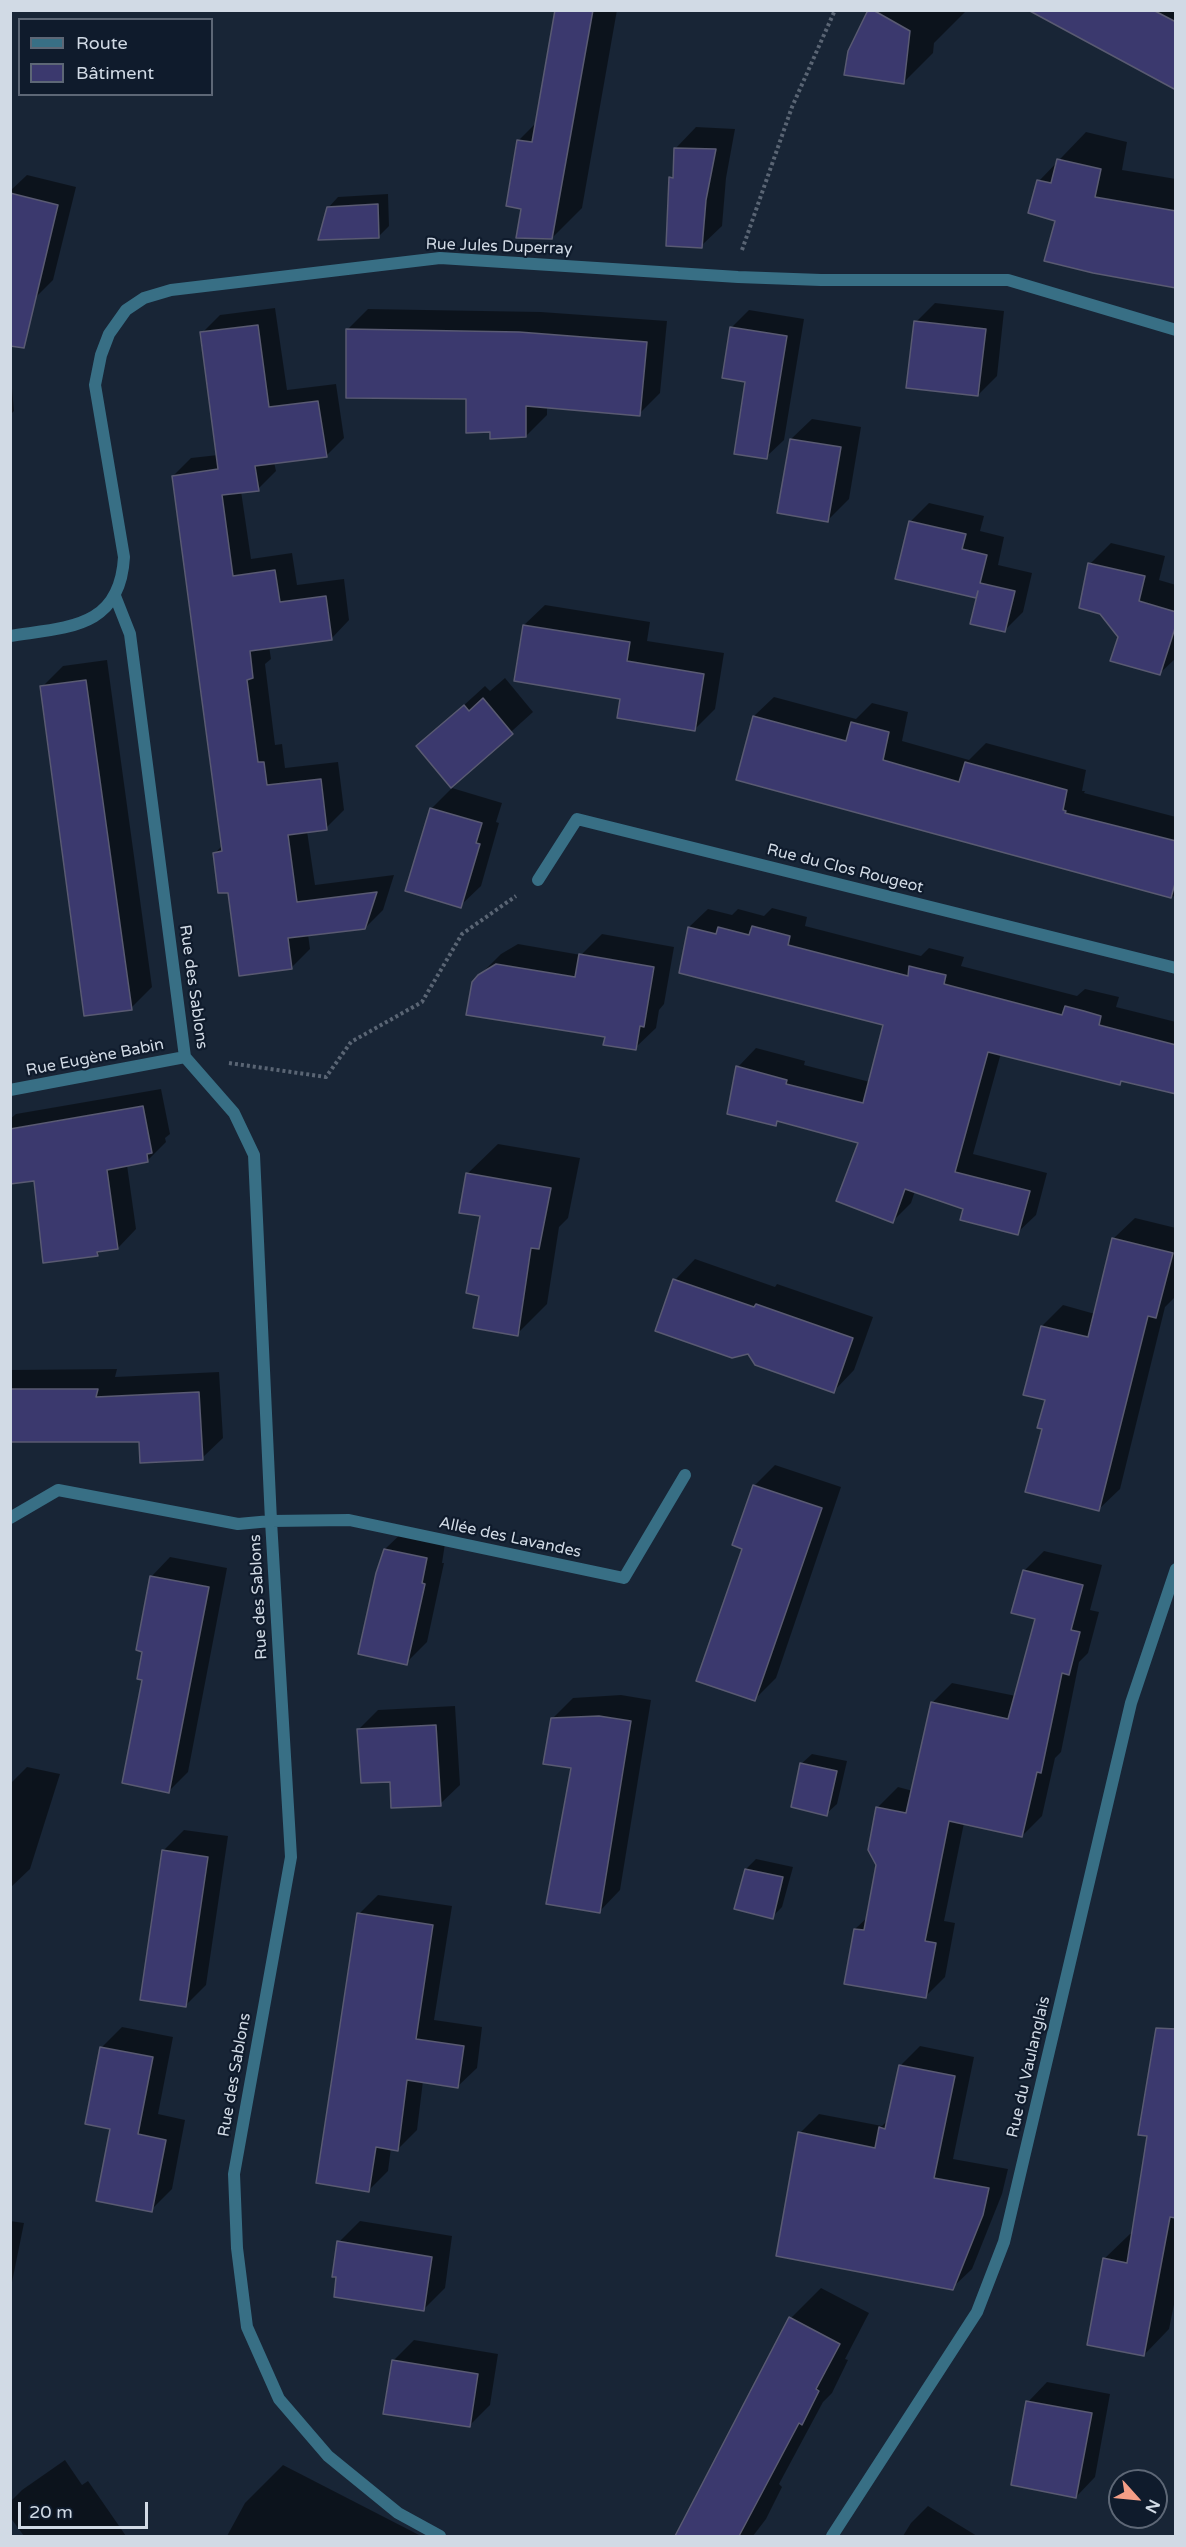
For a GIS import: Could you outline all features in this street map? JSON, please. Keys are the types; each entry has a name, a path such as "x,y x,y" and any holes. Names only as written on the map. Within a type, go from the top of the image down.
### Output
{"street":[{"name":"Rue Jules Duperray","path":"10,636 84,622 102,612 115,596 123,579 124,557 95,385 101,355 109,334 126,310 144,298 171,290 440,258 738,277 821,280 1008,280 1176,330"},
{"name":"Rue des Sablons","path":"115,596 130,634 185,1057 234,1113 254,1155 271,1521 291,1857 234,2174 237,2248 247,2327 279,2399 328,2456 398,2513 440,2536"},
{"name":"Rue du Clos Rougeot","path":"538,880 577,819 1176,968"},
{"name":"Rue Eugène Babin","path":"10,1090 185,1057"},
{"name":"Allée des Lavandes","path":"271,1521 349,1520 624,1578 685,1475"},
{"path":"10,1518 58,1490 238,1524 271,1521"},
{"name":"Rue du Vaulanglais","path":"832,2536 977,2312 1004,2242 1131,1703 1176,1569"}],"path":[{"path":"738,277 743,244 792,107 835,10"},
{"path":"185,1057 326,1077 351,1042 422,1002 462,934 538,880"}],"building":[{"path":"555,10 593,10 552,239 516,238 521,209 506,206 517,140 532,142"},
{"path":"868,10 873,10 910,31 904,84 844,75 848,51"},
{"path":"1028,10 1153,10 1176,22 1176,90"},
{"path":"674,148 716,149 706,200 702,248 666,246 669,177 673,178"},
{"path":"1057,159 1101,169 1095,197 1176,211 1176,288 1093,273 1044,261 1055,221 1028,213 1037,180 1051,183"},
{"path":"10,193 58,205 24,348 10,346"},
{"path":"378,204 379,238 318,240 327,207"},
{"path":"914,321 986,329 978,396 906,388"},
{"path":"258,325 269,407 318,401 327,457 255,466 259,491 222,495 233,576 275,570 280,602 326,596 332,640 250,651 253,678 247,680 258,762 264,762 267,785 321,779 327,830 288,835 297,902 377,892 365,929 288,938 292,969 239,976 228,893 218,893 213,853 222,851 172,476 218,469 200,332"},
{"path":"730,327 787,336 767,459 734,454 745,382 722,378"},
{"path":"346,329 519,332 647,342 640,416 526,406 526,437 490,439 490,432 466,433 466,399 346,398"},
{"path":"790,439 841,447 828,522 777,513"},
{"path":"909,521 966,534 962,549 987,555 980,583 1015,591 1005,632 970,624 978,591 976,598 895,579"},
{"path":"1088,563 1145,576 1139,601 1176,612 1176,625 1160,675 1110,661 1118,637 1100,614 1079,608"},
{"path":"523,625 630,642 627,661 704,674 695,731 617,718 620,699 514,681"},
{"path":"86,680 132,1010 84,1016 40,686"},
{"path":"483,698 513,734 451,788 416,746 464,705 469,711"},
{"path":"753,716 846,741 851,722 889,732 883,760 959,782 965,762 1067,790 1063,810 1066,811 1065,813 1176,841 1176,880 1171,898 736,780"},
{"path":"430,808 482,823 476,843 480,844 461,908 405,891"},
{"path":"752,926 790,936 788,945 908,976 909,966 946,975 944,984 1062,1015 1065,1006 1101,1016 1099,1025 1176,1045 1176,1094 1121,1081 1120,1085 988,1052 955,1172 1030,1191 1018,1235 960,1220 963,1209 905,1189 893,1223 836,1201 858,1143 777,1121 776,1126 727,1114 736,1066 787,1080 786,1084 863,1103 883,1025 679,973 688,927 716,934 718,927 749,935"},
{"path":"579,954 654,967 644,1027 640,1026 636,1050 603,1045 605,1037 466,1015 472,982 478,975 496,964 575,977"},
{"path":"143,1106 152,1153 147,1154 148,1162 107,1170 118,1249 97,1252 98,1256 43,1263 34,1181 10,1184 10,1129"},
{"path":"466,1173 551,1188 539,1249 531,1248 518,1336 473,1328 479,1296 466,1293 480,1216 459,1213"},
{"path":"1112,1238 1173,1253 1156,1318 1148,1316 1099,1511 1025,1492 1042,1429 1037,1428 1045,1400 1023,1395 1041,1326 1088,1337"},
{"path":"673,1279 754,1307 756,1304 853,1338 834,1393 755,1365 748,1354 732,1358 655,1331"},
{"path":"10,1389 98,1389 96,1397 199,1392 203,1460 140,1463 139,1442 10,1442"},
{"path":"753,1485 822,1508 755,1701 696,1681 742,1549 732,1545"},
{"path":"384,1549 427,1558 422,1583 425,1584 407,1665 358,1654 376,1573"},
{"path":"1023,1570 1083,1585 1071,1630 1080,1632 1069,1675 1062,1673 1041,1773 1037,1772 1022,1837 949,1821 925,1941 936,1943 926,1998 844,1984 854,1929 864,1930 876,1865 868,1850 876,1807 906,1813 931,1702 1008,1719 1035,1619 1011,1613"},
{"path":"150,1576 209,1587 169,1793 122,1783 142,1680 137,1679 142,1652 136,1650"},
{"path":"599,1716 631,1721 600,1913 546,1904 571,1768 543,1764 551,1718"},
{"path":"436,1725 441,1806 391,1808 390,1782 361,1783 357,1729"},
{"path":"800,1763 837,1771 827,1816 791,1807"},
{"path":"162,1850 208,1857 186,2007 140,2000"},
{"path":"745,1869 783,1877 773,1919 734,1909"},
{"path":"357,1913 433,1925 416,2039 464,2046 458,2088 407,2080 398,2151 376,2147 369,2192 316,2183"},
{"path":"1156,2028 1176,2029 1176,2218 1170,2217 1144,2356 1087,2345 1103,2258 1127,2263 1147,2136 1138,2135"},
{"path":"100,2047 153,2057 138,2134 166,2140 152,2212 96,2201 110,2129 85,2124"},
{"path":"899,2065 955,2076 934,2178 989,2188 983,2215 953,2290 776,2256 798,2132 875,2148 879,2127 885,2129"},
{"path":"337,2241 432,2257 424,2311 334,2297 336,2277 332,2277"},
{"path":"789,2317 840,2344 816,2389 819,2391 802,2425 799,2423 739,2536 675,2536"},
{"path":"392,2360 478,2374 470,2427 383,2414"},
{"path":"1026,2401 1092,2413 1076,2498 1011,2485"}]}
